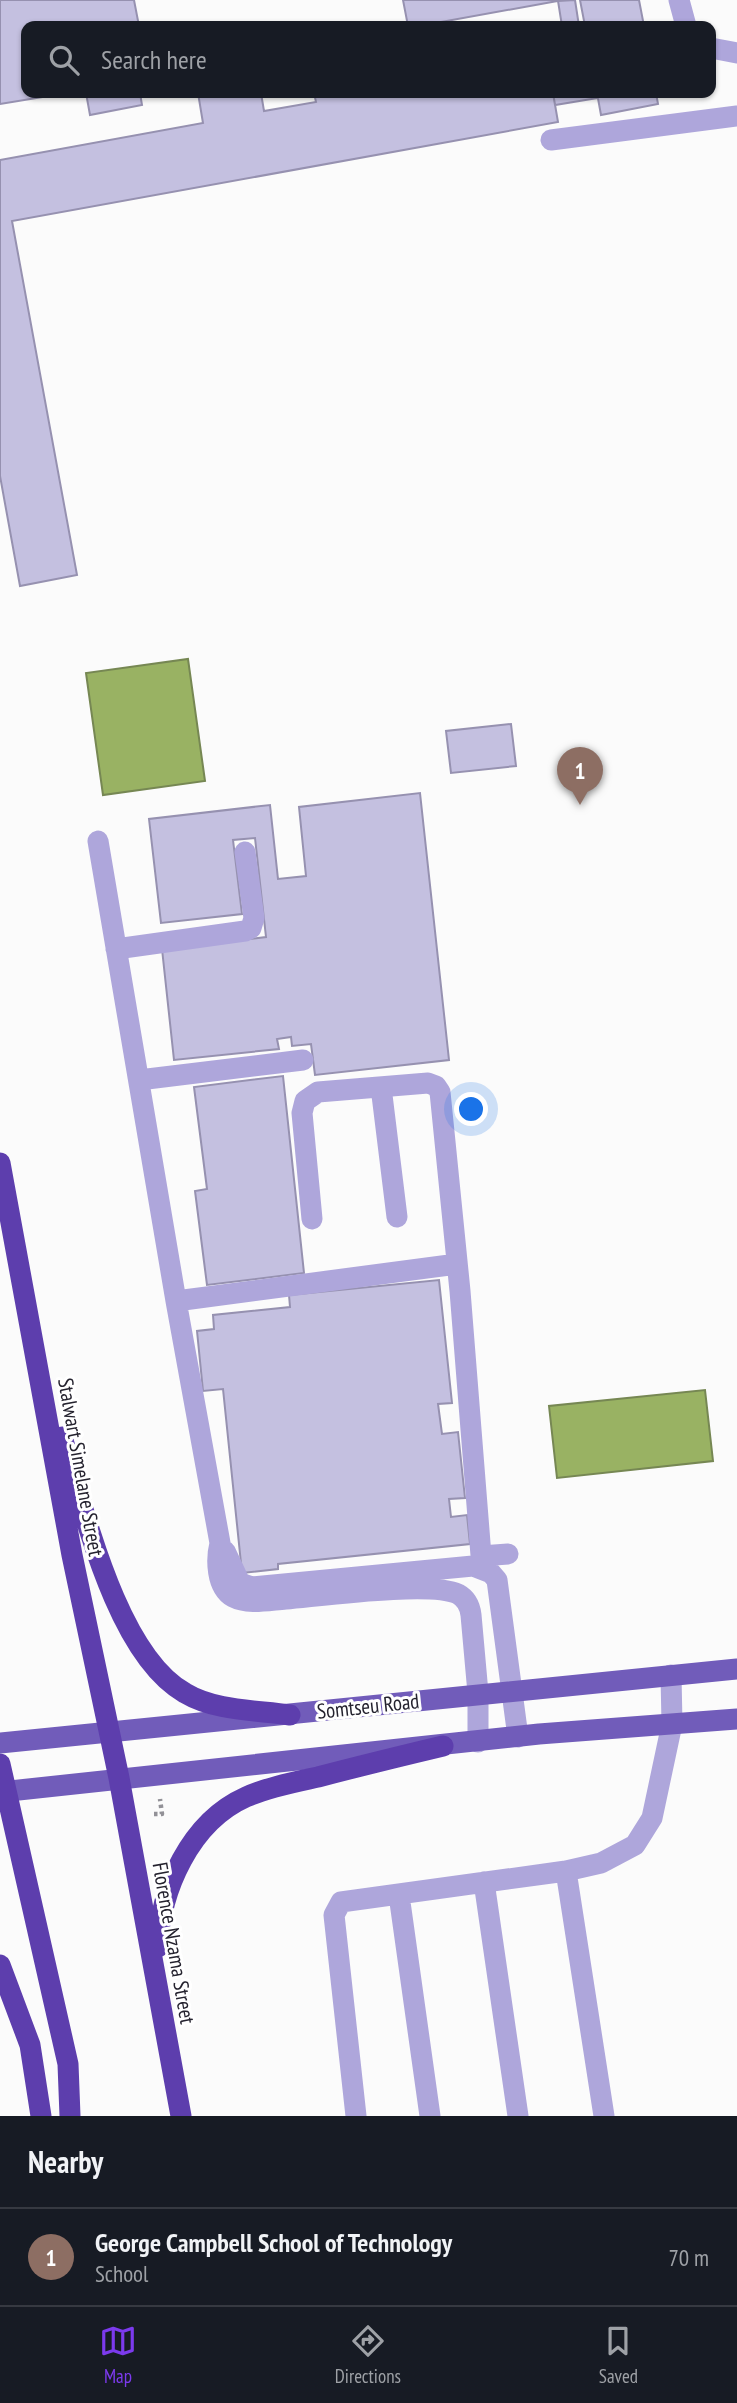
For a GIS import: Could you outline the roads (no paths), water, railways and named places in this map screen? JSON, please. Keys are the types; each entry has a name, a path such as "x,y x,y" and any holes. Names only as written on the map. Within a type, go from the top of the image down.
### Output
{"highway":[{"name":"Stalwart Simelane Street","path":"0,1163 72,1555 119,1778"},
{"path":"32,1338 97,1551 119,1605 142,1649 159,1673 185,1693 213,1704 290,1715"},
{"path":"157,1983 159,1922 170,1886 187,1851 212,1820 245,1797 443,1746"},
{"path":"0,1764 2,1792 68,2064 70,2116"},
{"name":"Florence Nzama Street","path":"119,1778 181,2116"},
{"path":"0,1965 30,2045 41,2116"}],"main road":[{"name":"Somtseu Road","path":"0,1743 737,1669"},
{"path":"2,1792 517,1737 737,1719"}],"lane":[{"path":"679,0 685,21"},
{"path":"716,49 737,53"},
{"path":"551,140 737,116"},
{"path":"98,841 220,1543 228,1555 236,1577 246,1586 359,1584 440,1590 457,1594 464,1599 469,1604 471,1615 478,1693 478,1742"},
{"path":"116,949 251,928 254,918 245,852"},
{"path":"139,1080 303,1060"},
{"path":"312,1219 302,1113 305,1101 318,1092 428,1083 436,1086 440,1092 457,1264 481,1562 496,1580 517,1737"},
{"path":"381,1087 397,1217"},
{"path":"176,1301 457,1264"},
{"path":"359,1584 473,1566 508,1553"},
{"path":"356,2116 334,1915 341,1902 566,1871 601,1863 635,1845 652,1818 672,1724 671,1675"},
{"path":"566,1871 604,2116"},
{"path":"484,1882 518,2116"},
{"path":"399,1895 430,2116"}],"place":[{"name":"George Campbell School of Technology","path":"580,805"}]}
